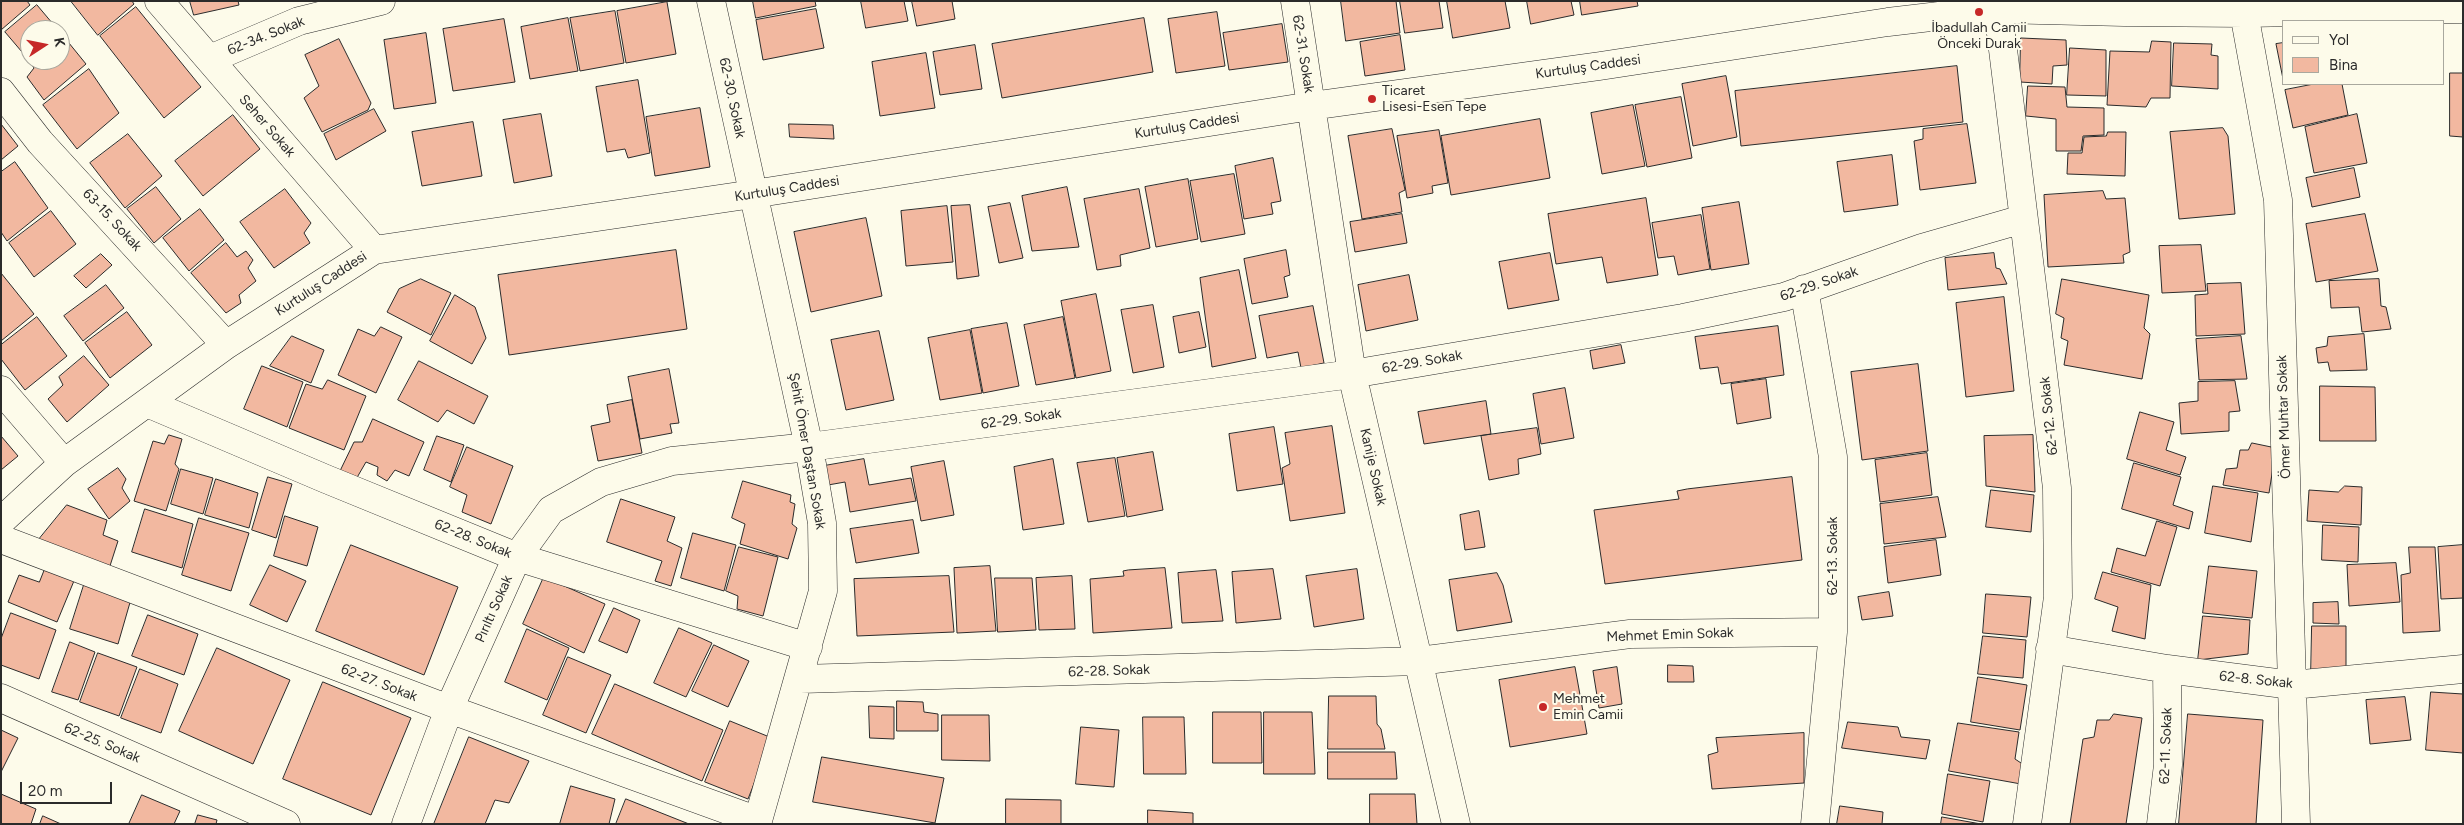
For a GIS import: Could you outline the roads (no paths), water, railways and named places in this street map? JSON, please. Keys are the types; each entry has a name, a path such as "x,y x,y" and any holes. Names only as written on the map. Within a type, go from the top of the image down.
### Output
{"street":[{"name":"Seher Sokak","path":"159,1 374,250"},
{"name":"62-34. Sokak","path":"210,59 299,21 381,1"},
{"name":"62-30. Sokak","path":"711,1 753,194"},
{"name":"62-31. Sokak","path":"1294,1 1311,106"},
{"name":"Kurtuluş Caddesi","path":"1,521 64,464 226,345 374,250 753,194 1919,10 2124,7 2244,13 2292,7 2463,9"},
{"name":"62-12. Sokak","path":"1998,8 2057,488 2058,597 2027,824"},
{"name":"Ömer Muhtar Sokak","path":"2244,13 2278,200 2296,824"},
{"name":"63-15. Sokak","path":"1,92 40,142 226,345"},
{"name":"Kanije Sokak","path":"1311,106 1352,374 1456,824"},
{"name":"Şehit Ömer Daştan Sokak","path":"753,194 809,447 822,522 823,591 800,679 758,822"},
{"name":"62-29. Sokak","path":"809,447 1352,374 1683,318 1784,297 1922,248 2023,218"},
{"name":"62-13. Sokak","path":"1804,290 1833,457 1833,632 1815,824"},
{"path":"1,390 64,464"},
{"name":"62-28. Sokak","path":"147,403 326,479 518,557 808,647"},
{"name":"Pırıltı Sokak","path":"406,824 449,710 518,557 551,510 601,482 672,461 809,447"},
{"name":"62-27. Sokak","path":"1,540 449,710 758,822"},
{"name":"Mehmet Emin Sokak","path":"1419,661 1630,634 1833,632"},
{"name":"62-8. Sokak","path":"2050,649 2167,669 2292,685 2463,669"},
{"name":"62-28. Sokak","path":"800,679 1419,661"},
{"name":"62-11. Sokak","path":"2161,824 2168,765 2167,669"},
{"name":"62-25. Sokak","path":"1,698 286,824"}],"place":[{"name":"İbadullah Camii Önceki Durak","path":"1979,12"},
{"name":"Ticaret Lisesi-Esen Tepe","path":"1372,99"},
{"name":"Mehmet Emin Camii","path":"1543,707"}]}
